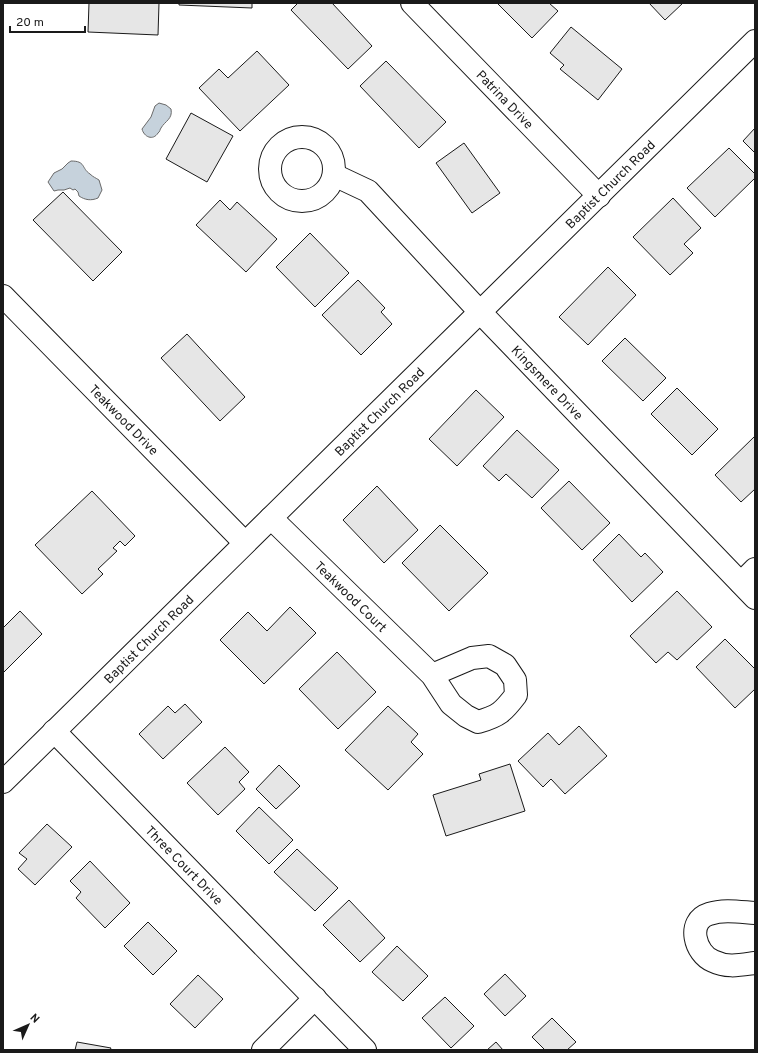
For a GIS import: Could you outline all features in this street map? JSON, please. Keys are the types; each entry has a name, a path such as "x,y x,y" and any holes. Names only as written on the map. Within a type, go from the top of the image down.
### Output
{"street":[{"name":"Patrina Drive","path":"412,3 599,196"},
{"name":"Baptist Church Road","path":"3,782 755,41"},
{"name":"Kingsmere Drive","path":"334,175 368,191 480,312 750,583"},
{"name":"Teakwood Drive","path":"3,296 245,543"},
{"name":"Teakwood Court","path":"270,518 432,675"},
{"name":"Three Court Drive","path":"54,731 365,1050"},
{"path":"755,913 723,911 708,914 697,923 695,936 701,954 712,961 726,966 755,963"},
{"path":"263,1050 315,998"}],"shaded area":[{"path":"159,103 166,105 171,109 171,115 154,137 149,137 143,132 142,129 151,117 155,106"},
{"path":"71,161 79,162 87,172 99,180 102,190 98,198 88,200 79,196 75,189 73,190 70,188 54,191 48,182 54,173 62,169"}],"building":[{"path":"89,3 159,3 158,35 88,32"},
{"path":"179,3 252,3 252,8 179,5"},
{"path":"298,3 332,3 372,46 348,69 291,10"},
{"path":"497,3 549,3 558,11 532,38"},
{"path":"649,3 683,3 665,20"},
{"path":"571,27 622,69 598,100 560,69 564,65 550,53"},
{"path":"257,51 289,85 240,131 199,88 219,69 228,78"},
{"path":"386,61 446,122 419,148 360,86"},
{"path":"191,113 233,136 207,182 166,159"},
{"path":"755,128 755,153 743,141"},
{"path":"464,143 500,193 472,213 436,163"},
{"path":"729,148 755,174 755,178 715,217 687,188"},
{"path":"63,192 122,252 93,281 33,220"},
{"path":"673,198 701,228 684,244 693,253 670,275 633,237"},
{"path":"220,200 230,210 237,202 277,239 246,272 196,225"},
{"path":"310,233 349,273 315,307 276,267"},
{"path":"608,267 636,295 588,345 559,317"},
{"path":"358,280 385,308 381,312 392,324 361,355 322,315"},
{"path":"187,334 245,397 220,421 161,358"},
{"path":"625,338 666,378 643,401 602,361"},
{"path":"677,388 718,429 692,455 651,414"},
{"path":"476,390 504,417 457,466 429,439"},
{"path":"517,430 559,470 532,498 506,474 499,481 483,466"},
{"path":"755,436 755,489 741,502 715,475"},
{"path":"569,481 610,523 582,550 541,508"},
{"path":"377,486 418,530 384,563 343,520"},
{"path":"92,491 135,536 125,546 120,541 113,548 117,551 98,569 103,574 82,594 35,545"},
{"path":"440,525 488,573 449,611 402,563"},
{"path":"619,534 641,557 645,553 663,572 632,602 593,560"},
{"path":"677,591 712,627 677,660 668,652 656,663 630,636"},
{"path":"290,607 316,633 264,684 220,640 248,612 267,631"},
{"path":"20,611 42,634 3,673 3,628"},
{"path":"725,639 755,669 755,689 735,708 696,667"},
{"path":"337,652 376,692 338,729 299,689"},
{"path":"185,704 202,722 163,759 139,734 168,706 175,713"},
{"path":"388,706 418,734 411,742 423,754 388,790 345,750"},
{"path":"579,726 607,756 565,794 551,779 543,787 518,761 548,733 559,745"},
{"path":"225,747 249,772 239,782 245,789 218,815 187,783"},
{"path":"510,764 525,811 446,836 433,795 481,780 479,774"},
{"path":"279,765 300,786 276,809 256,789"},
{"path":"259,807 293,840 269,864 236,831"},
{"path":"47,824 72,847 35,885 18,869 27,859 19,853"},
{"path":"297,849 338,888 315,911 274,872"},
{"path":"90,861 130,903 105,928 76,898 81,892 70,881"},
{"path":"349,900 385,938 360,962 323,925"},
{"path":"148,922 177,951 153,975 124,946"},
{"path":"397,946 428,976 403,1001 372,972"},
{"path":"505,974 526,996 505,1016 484,994"},
{"path":"198,975 223,999 195,1028 170,1004"},
{"path":"445,997 474,1026 451,1048 422,1018"},
{"path":"552,1018 576,1042 567,1050 545,1050 532,1037"},
{"path":"77,1042 111,1048 110,1050 75,1050"},
{"path":"496,1042 503,1050 487,1050"}]}
